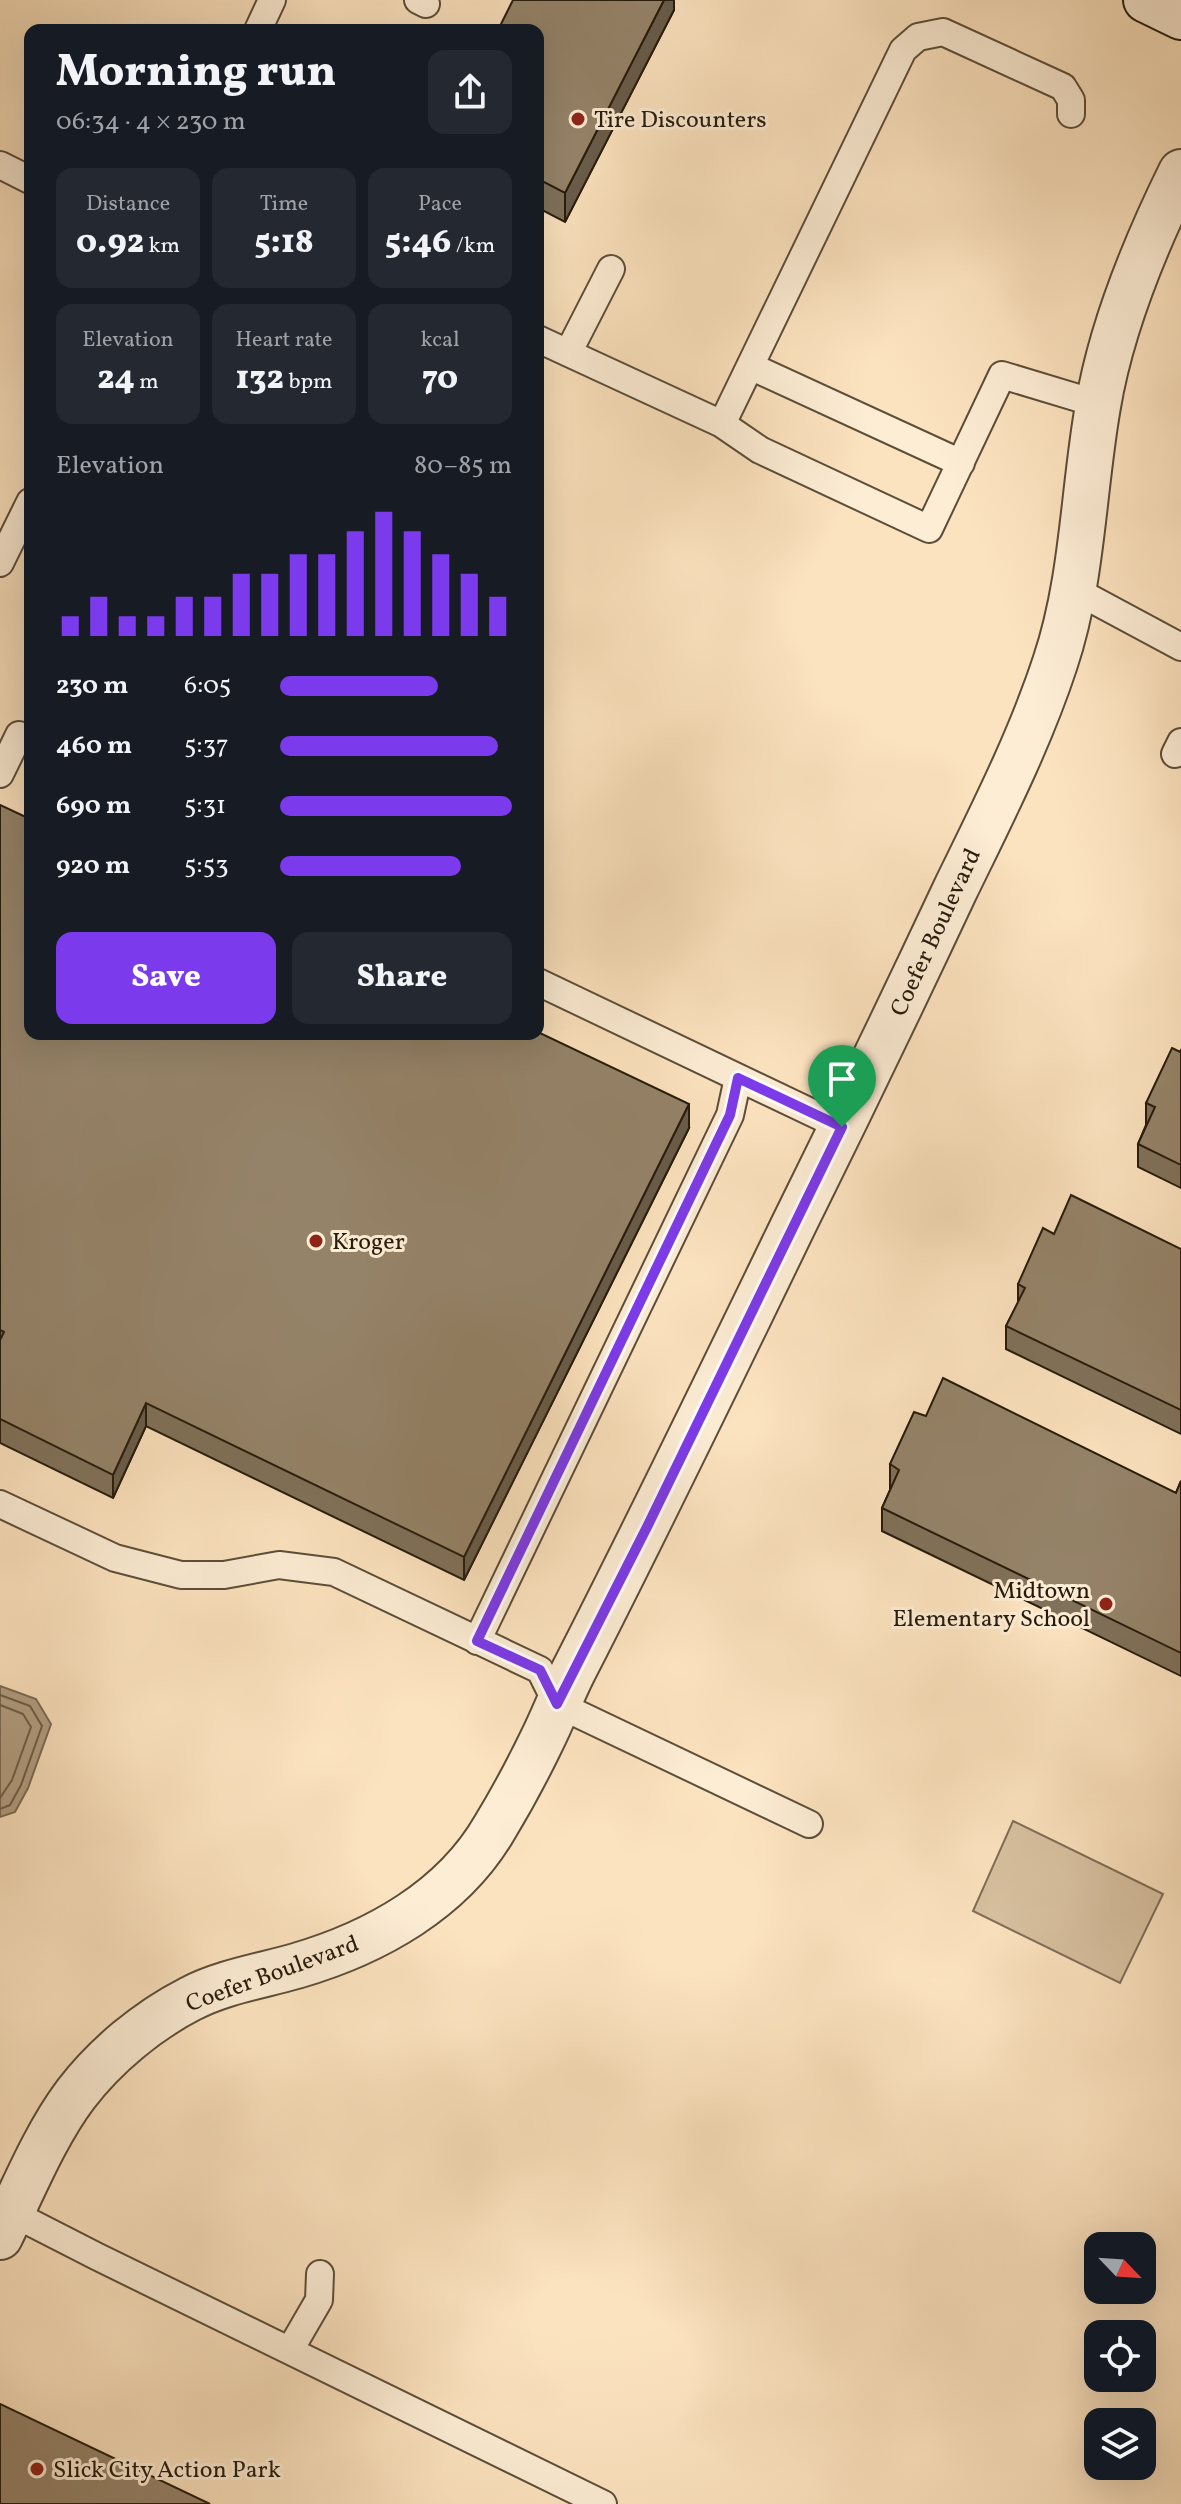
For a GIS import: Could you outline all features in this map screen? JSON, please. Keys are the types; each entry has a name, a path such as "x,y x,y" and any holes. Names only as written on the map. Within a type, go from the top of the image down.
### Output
{"street":[{"path":"1146,0 1181,17"},
{"name":"Coefer Boulevard","path":"4,2219 75,2095 108,2058 160,2017 193,1997 305,1964 371,1938 424,1907 472,1860 492,1834 545,1735 557,1704 648,1525 1021,752 1056,662 1073,589 1098,404 1108,359 1124,309 1181,172"}],"lane":[{"path":"261,24 272,0"},
{"path":"722,424 903,50 918,37 943,32 1063,87 1071,100 1071,114"},
{"path":"0,165 24,177"},
{"path":"568,353 611,269"},
{"path":"544,342 722,424 760,450 929,529 1002,375 1098,404"},
{"path":"750,366 961,463"},
{"path":"0,563 24,514"},
{"path":"1073,589 1181,647"},
{"path":"0,774 16,734"},
{"path":"544,985 842,1127"},
{"path":"477,1641 730,1115 738,1078"},
{"path":"0,1504 115,1558 181,1575 224,1575 279,1565 334,1572 540,1670 557,1704 809,1824"},
{"path":"4,2219 96,2256 603,2504"},
{"path":"290,2350 319,2300 320,2274"}],"shaded area":[{"path":"1013,1821 1163,1894 1120,1983 973,1911"}],"water":[{"path":"0,1686 36,1699 51,1724 28,1788 15,1812 0,1817"}],"building":[{"name":"Tire Discounters","path":"513,0 664,0 565,193 544,182 544,24 501,24"},
{"name":"Kroger","path":"0,805 24,816 24,1040 544,1040 544,1035 689,1104 464,1557 146,1403 113,1475 0,1419 0,1340 4,1332 0,1330"},
{"path":"1172,1048 1181,1050 1181,1165 1138,1144 1155,1107 1146,1103"},
{"path":"1071,1195 1181,1249 1181,1410 1006,1326 1025,1288 1018,1284 1043,1228 1054,1234"},
{"name":"Midtown Elementary School","path":"943,1378 1176,1493 1181,1481 1181,1653 882,1508 899,1470 890,1464 914,1412 926,1416"},
{"path":"0,2404 210,2504 0,2504"}],"place":[{"name":"Tire Discounters","path":"578,119"},
{"name":"Kroger","path":"316,1241"},
{"name":"Midtown Elementary School","path":"1106,1604"},
{"name":"Slick City Action Park","path":"37,2469"}],"route":[{"path":"738,1078 842,1127 648,1525 557,1704 540,1670 477,1641 730,1115 738,1078"}]}
